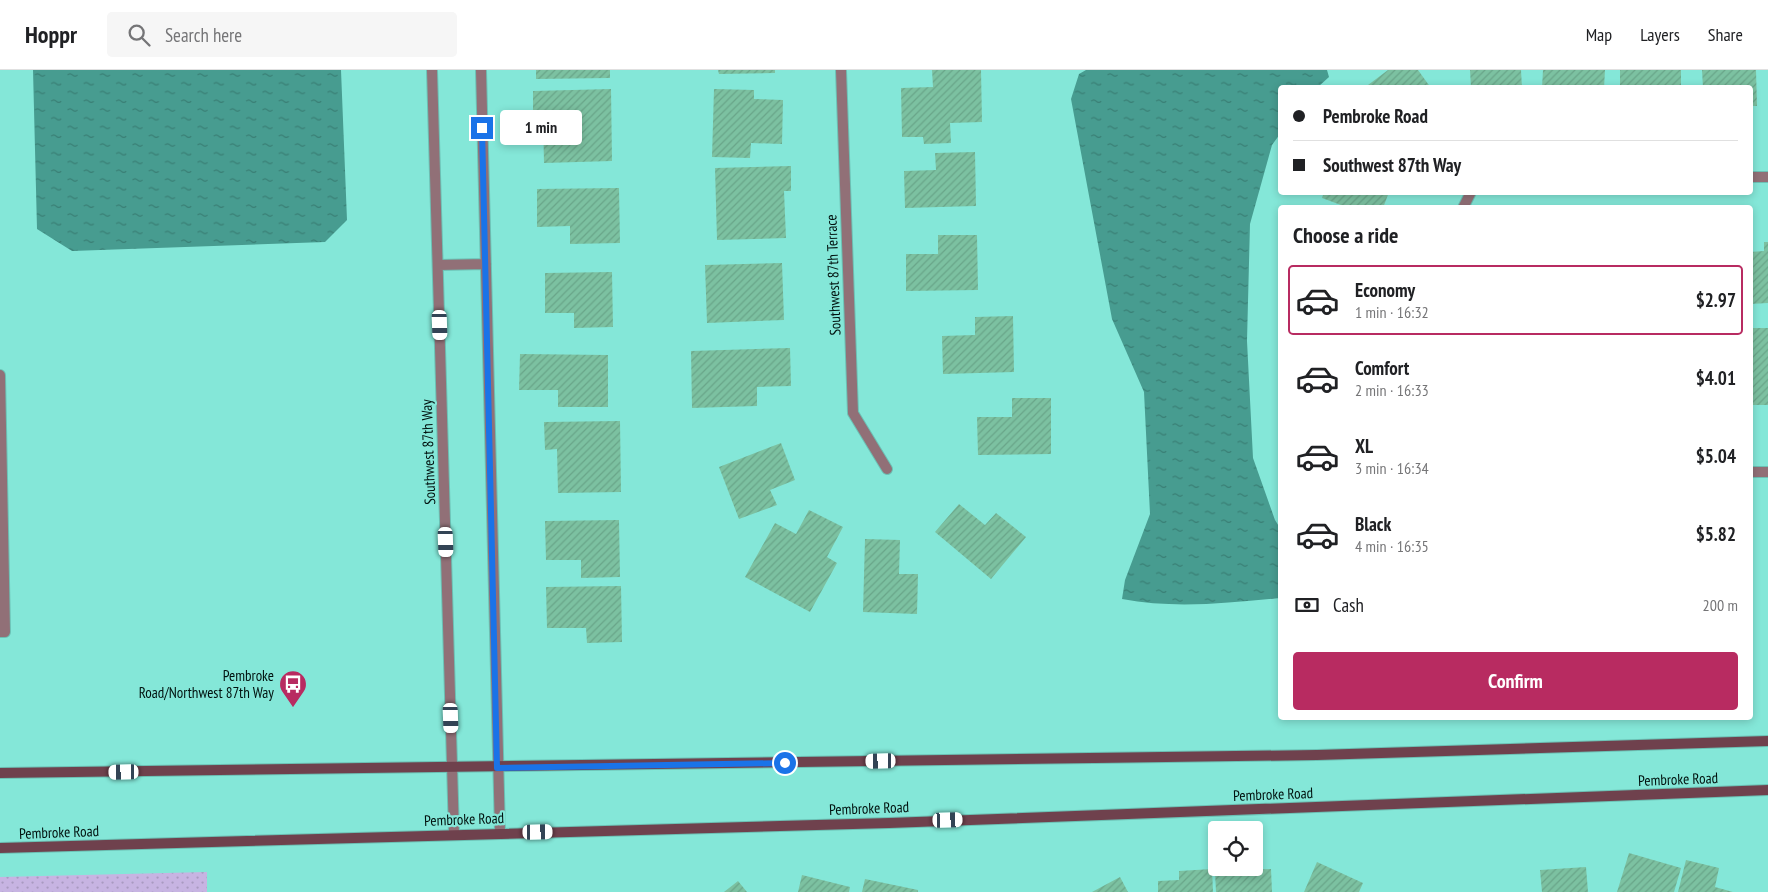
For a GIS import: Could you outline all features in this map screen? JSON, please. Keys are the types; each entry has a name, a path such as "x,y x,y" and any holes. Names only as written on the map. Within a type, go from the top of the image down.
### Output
{"main road":[{"path":"0,773 453,769 1307,755 1768,741"},
{"name":"Pembroke Road","path":"0,848 889,823 1768,790"}],"street":[{"name":"Southwest 87th Way","path":"432,70 454,834"},
{"path":"481,70 500,833"},
{"name":"Southwest 87th Terrace","path":"841,70 853,413 887,469"},
{"path":"1753,177 1768,177"},
{"path":"438,265 486,264"},
{"path":"0,375 5,632 0,632"},
{"path":"1753,472 1768,472"}],"shaded area":[{"path":"207,872 207,892 0,892 0,877"}],"water":[{"path":"33,70 341,70 347,220 325,242 72,251 37,229"},
{"path":"1086,70 1327,70 1329,77 1320,85 1278,85 1278,137 1272,145 1250,224 1247,341 1253,458 1278,525 1278,598 1181,604 1161,604 1122,599 1125,580 1150,514 1144,392 1112,319 1071,99 1079,74"}],"building":[{"path":"536,70 610,70 610,78 536,79"},
{"path":"718,70 775,70 775,73 719,74"},
{"path":"932,70 981,70 982,122 950,123 951,143 924,144 923,137 902,137 901,88 933,87"},
{"path":"1388,70 1418,70 1429,85 1368,85"},
{"path":"1470,70 1521,70 1522,85 1471,85"},
{"path":"1543,70 1605,70 1604,85 1542,85"},
{"path":"1620,70 1681,70 1681,85 1620,85"},
{"path":"1702,70 1756,70 1757,106 1753,106 1753,85 1703,85"},
{"path":"611,89 612,161 544,163 543,117 533,117 533,91"},
{"path":"714,89 754,90 754,99 783,100 782,144 751,143 750,158 712,157"},
{"path":"975,152 976,206 905,208 904,171 936,170 935,153"},
{"path":"791,166 791,191 784,191 786,238 717,240 715,168"},
{"path":"619,188 620,243 570,244 570,226 537,227 537,189"},
{"path":"1323,195 1388,195 1384,205 1341,205 1322,198"},
{"path":"938,235 977,235 978,290 906,291 906,254 938,254"},
{"path":"1764,242 1768,242 1768,303 1753,304 1753,252 1764,251"},
{"path":"782,263 784,320 707,323 705,265"},
{"path":"612,272 613,327 574,328 574,313 545,313 545,273"},
{"path":"1013,316 1014,372 943,374 942,336 975,335 975,317"},
{"path":"1753,328 1768,328 1768,405 1753,405"},
{"path":"790,348 791,386 757,387 757,406 692,408 691,351"},
{"path":"520,354 608,355 608,407 558,407 558,390 519,390"},
{"path":"1012,398 1051,398 1051,454 978,455 977,417 1012,417"},
{"path":"620,421 621,492 558,493 557,449 545,450 544,422"},
{"path":"781,443 795,480 770,490 777,505 739,519 719,467"},
{"path":"959,504 985,525 996,513 1026,537 991,579 935,532"},
{"path":"809,510 843,527 827,557 837,563 810,612 745,577 775,523 796,534"},
{"path":"619,520 620,577 581,578 581,560 546,560 545,521"},
{"path":"865,539 900,540 899,574 918,574 917,614 863,612"},
{"path":"621,586 622,642 587,643 586,628 547,628 546,587"},
{"path":"1629,853 1681,868 1674,892 1617,892"},
{"path":"1686,860 1719,868 1715,887 1733,892 1678,892"},
{"path":"1317,862 1363,883 1359,892 1304,892"},
{"path":"1586,867 1588,892 1542,892 1540,870"},
{"path":"1208,869 1208,876 1212,876 1213,892 1158,892 1158,881 1179,880 1179,871"},
{"path":"1263,869 1271,869 1272,892 1216,892 1215,876 1263,876"},
{"path":"802,875 850,887 849,892 798,892"},
{"path":"1120,877 1128,892 1092,892"},
{"path":"865,879 918,890 918,892 862,892"},
{"path":"738,881 747,892 724,892"}],"place":[{"name":"Pembroke Road/Northwest 87th Way","path":"293,708"}],"route":[{"path":"482,128 497,768 785,763"}]}
